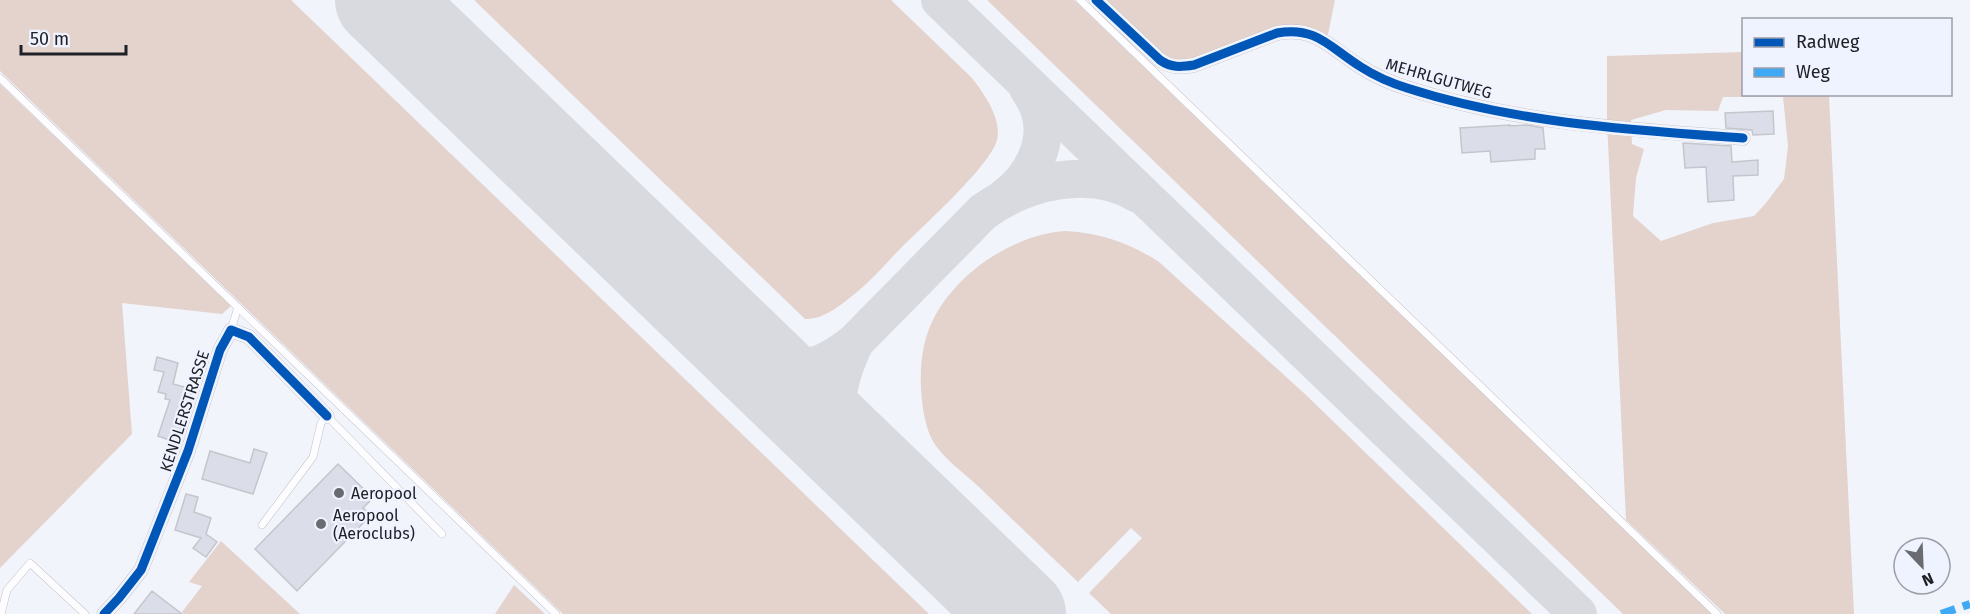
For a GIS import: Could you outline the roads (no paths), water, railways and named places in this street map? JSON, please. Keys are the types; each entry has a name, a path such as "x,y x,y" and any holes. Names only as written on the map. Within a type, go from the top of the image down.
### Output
{"street":[{"name":"MEHRLGUTWEG","path":"1096,0 1160,60 1171,67 1194,65 1276,33 1302,31 1324,41 1376,75 1407,88 1453,100 1511,114 1656,132 1743,138"},
{"path":"231,330 249,337 327,416"},
{"name":"KENDLERSTRASSE","path":"104,614 141,570 188,451 220,350 231,330"}],"lane":[{"path":"1080,0 1717,614"},
{"path":"0,78 556,614"},
{"path":"231,330 238,307"},
{"path":"262,525 313,457 321,423 327,416 442,534"},
{"path":"1,614 7,590 30,563 86,614"}],"place":[{"name":"Aeropool","path":"339,493"},
{"name":"Aeropool (Aeroclubs)","path":"321,524"}]}
